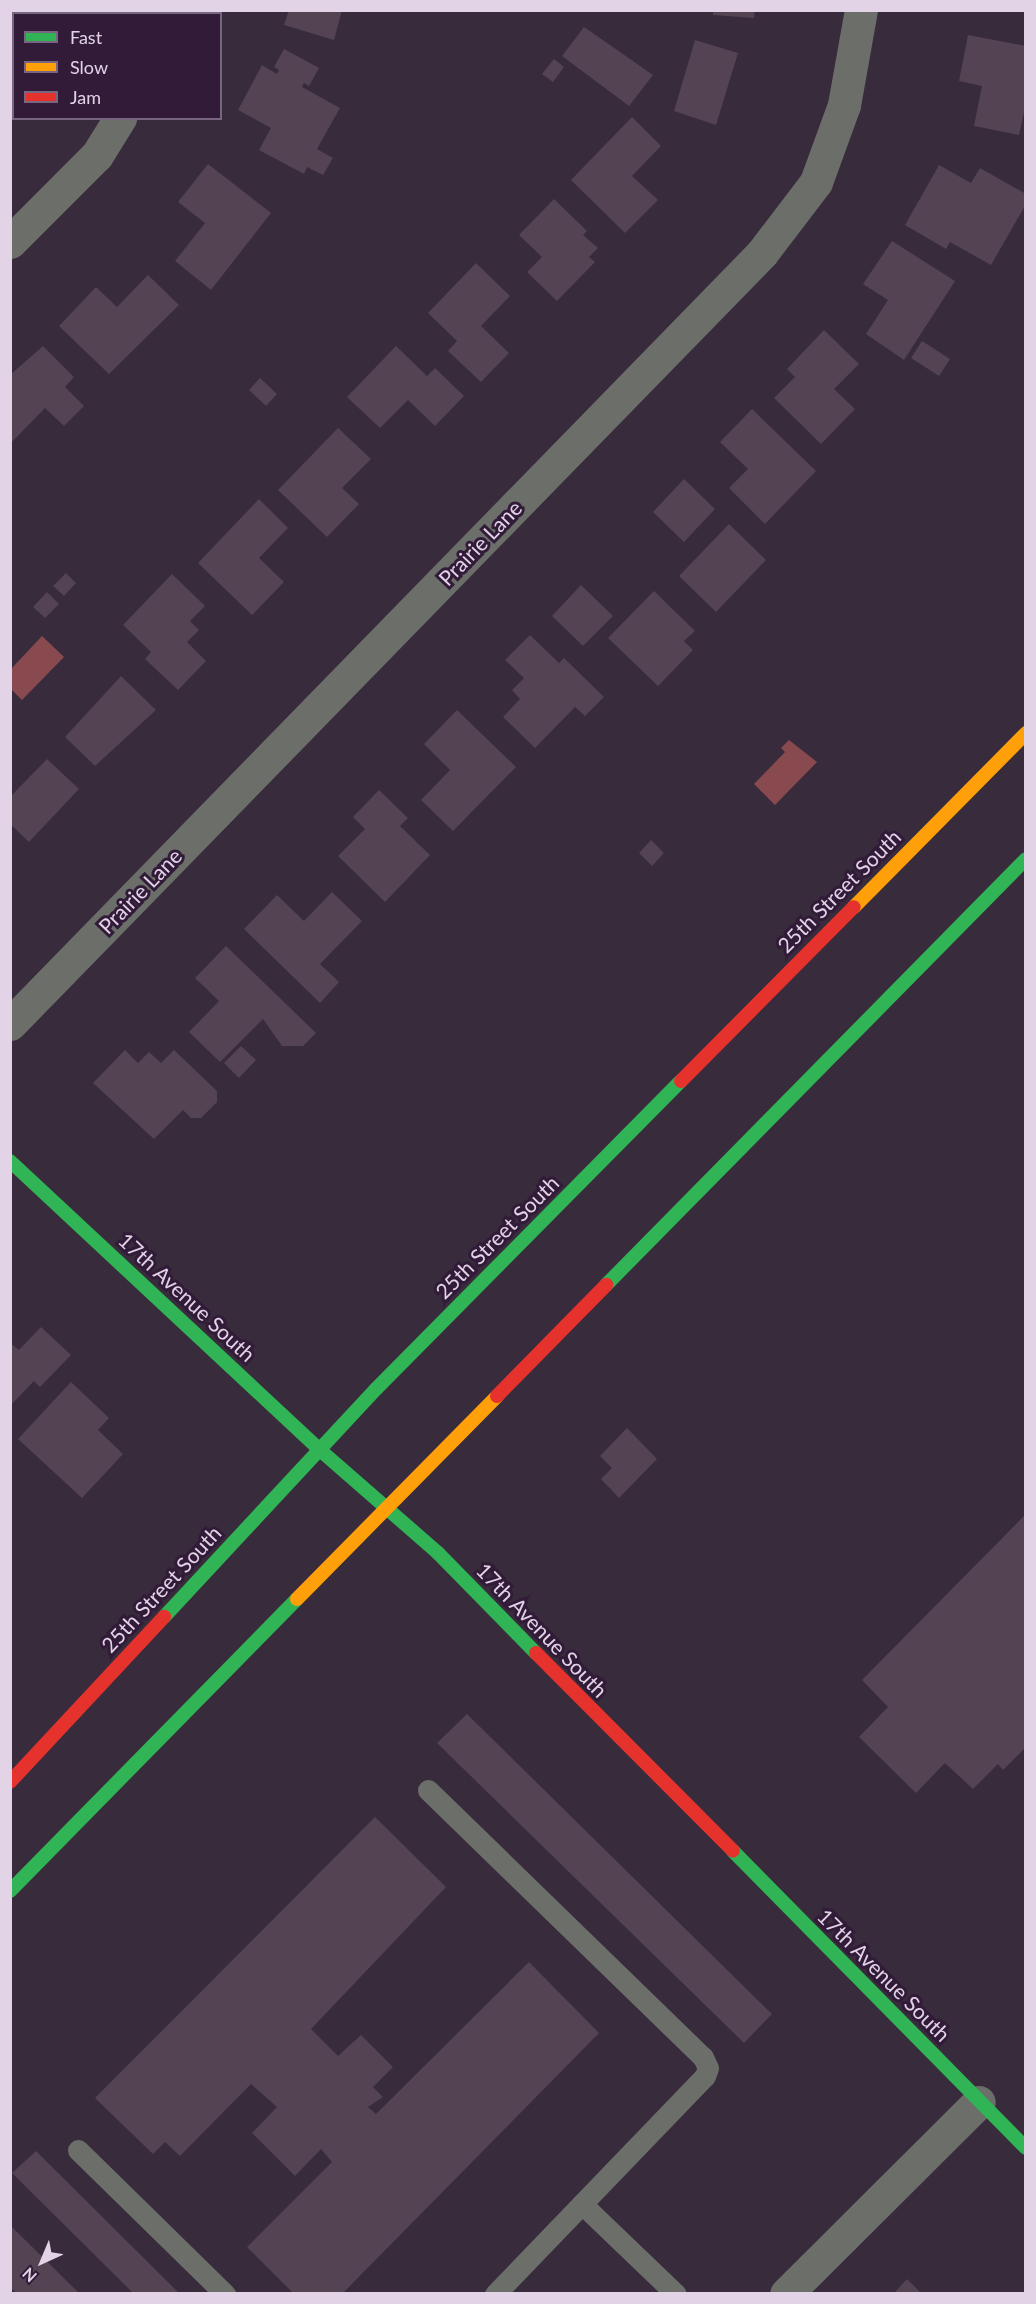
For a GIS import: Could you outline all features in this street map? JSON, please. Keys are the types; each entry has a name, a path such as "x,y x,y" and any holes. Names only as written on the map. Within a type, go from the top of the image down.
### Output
{"main road":[{"name":"25th Street South","path":"10,1782 320,1450 1026,733"},
{"path":"10,1891 1026,859"},
{"name":"17th Avenue South","path":"10,1161 320,1450 389,1508 1026,2148"}],"street":[{"name":"Prairie Lane","path":"10,1024 762,253 816,183 844,105 861,10"},
{"path":"10,242 97,155 119,120"},
{"path":"786,2294 979,2102"}],"lane":[{"path":"428,1790 703,2057 708,2068 705,2076 495,2294"},
{"path":"78,2150 225,2294"},
{"path":"582,2204 676,2294"}],"shaded area":[{"path":"42,636 64,657 22,700 11,689 11,669"},
{"path":"789,740 817,762 775,805 754,784 785,752 781,748"}],"building":[{"path":"10,10 22,12 12,12 12,30"},
{"path":"289,10 342,10 334,40 284,25"},
{"path":"713,10 755,10 754,18 713,15"},
{"path":"584,27 653,75 629,106 562,56"},
{"path":"968,35 1026,46 1026,103 1019,135 974,126 982,86 959,81"},
{"path":"695,40 738,53 716,125 674,111"},
{"path":"284,49 319,68 309,86 304,83 302,87 340,108 317,149 333,158 323,175 307,167 304,174 259,150 271,128 238,110 262,65 277,74 279,70 274,67"},
{"path":"554,59 564,67 553,82 542,74"},
{"path":"632,117 661,146 632,176 658,200 625,233 571,180"},
{"path":"208,164 271,213 211,290 175,261 205,223 178,202"},
{"path":"939,165 971,183 980,168 1026,194 1026,204 991,265 950,242 946,249 905,225"},
{"path":"554,199 587,231 583,235 598,248 589,257 595,262 557,301 527,272 542,257 519,235"},
{"path":"892,241 955,281 904,360 866,334 888,300 863,284"},
{"path":"476,263 510,296 481,326 509,353 481,382 448,351 457,341 428,313"},
{"path":"148,275 179,305 109,374 59,326 96,287 117,307"},
{"path":"824,330 859,364 834,389 855,409 821,444 774,398 795,377 787,369"},
{"path":"922,341 950,359 939,376 911,358"},
{"path":"43,346 74,377 65,387 84,406 64,426 45,408 10,444 10,375"},
{"path":"396,346 427,376 435,368 464,396 435,426 408,400 380,428 347,397"},
{"path":"260,378 277,394 266,406 249,390"},
{"path":"752,409 816,471 765,524 729,488 748,469 720,442"},
{"path":"338,428 371,459 342,488 359,504 327,537 278,490"},
{"path":"684,479 715,509 684,542 653,512"},
{"path":"259,499 288,528 259,558 284,582 252,615 198,563"},
{"path":"729,524 766,560 716,612 679,576"},
{"path":"66,573 76,583 64,596 53,586"},
{"path":"172,574 205,606 190,621 199,630 187,642 206,661 178,690 145,659 151,652 123,625"},
{"path":"581,585 613,616 583,646 552,616"},
{"path":"654,591 695,631 684,641 693,650 658,686 608,638"},
{"path":"47,592 59,604 45,618 33,607"},
{"path":"530,635 559,663 564,658 604,697 585,716 575,707 535,748 503,717 520,699 512,690 524,678 505,660"},
{"path":"121,676 156,710 95,766 65,737"},
{"path":"457,710 516,767 453,831 421,800 450,770 424,744"},
{"path":"47,759 79,789 29,842 10,824 10,797"},
{"path":"379,790 408,818 400,826 430,855 385,902 338,856 365,829 353,817"},
{"path":"651,840 664,853 652,866 639,853"},
{"path":"332,892 362,921 320,964 339,982 320,1003 244,929 277,895 304,921"},
{"path":"226,946 316,1033 303,1046 282,1046 263,1019 220,1062 189,1032 219,1001 195,978"},
{"path":"241,1046 256,1060 239,1078 224,1063"},
{"path":"125,1050 138,1063 149,1052 161,1063 174,1050 217,1091 217,1102 201,1118 191,1118 183,1110 154,1139 93,1083"},
{"path":"41,1327 71,1355 40,1387 34,1381 10,1406 10,1343 19,1350"},
{"path":"71,1382 109,1418 98,1430 123,1454 82,1498 18,1439"},
{"path":"627,1428 657,1459 619,1498 601,1479 612,1468 600,1456"},
{"path":"1026,1514 1026,1747 1003,1770 998,1764 973,1789 945,1763 916,1793 859,1737 888,1707 862,1680"},
{"path":"467,1714 772,2014 744,2043 437,1743"},
{"path":"375,1817 446,1887 311,2029 338,2056 361,2035 393,2067 373,2087 383,2097 368,2107 376,2114 529,1962 599,2033 342,2294 294,2294 247,2247 332,2162 321,2149 295,2176 252,2133 277,2107 251,2084 180,2156 165,2142 153,2154 95,2098"},
{"path":"36,2151 180,2294 134,2294 12,2173"},
{"path":"10,2225 80,2294 17,2294 10,2287"},
{"path":"907,2279 922,2294 893,2294"}],"traffic: fast":[{"path":"606,1285 1026,859"},
{"path":"164,1617 376,1389 681,1081"},
{"path":"10,1161 320,1450 438,1553 536,1653"},
{"path":"10,1891 297,1599"},
{"path":"733,1851 1026,2148"}],"traffic: slow":[{"path":"854,907 1026,733"},
{"path":"297,1599 497,1396"}],"traffic: jam":[{"path":"681,1081 854,907"},
{"path":"497,1396 606,1285"},
{"path":"10,1782 164,1617"},
{"path":"536,1653 733,1851"}]}
